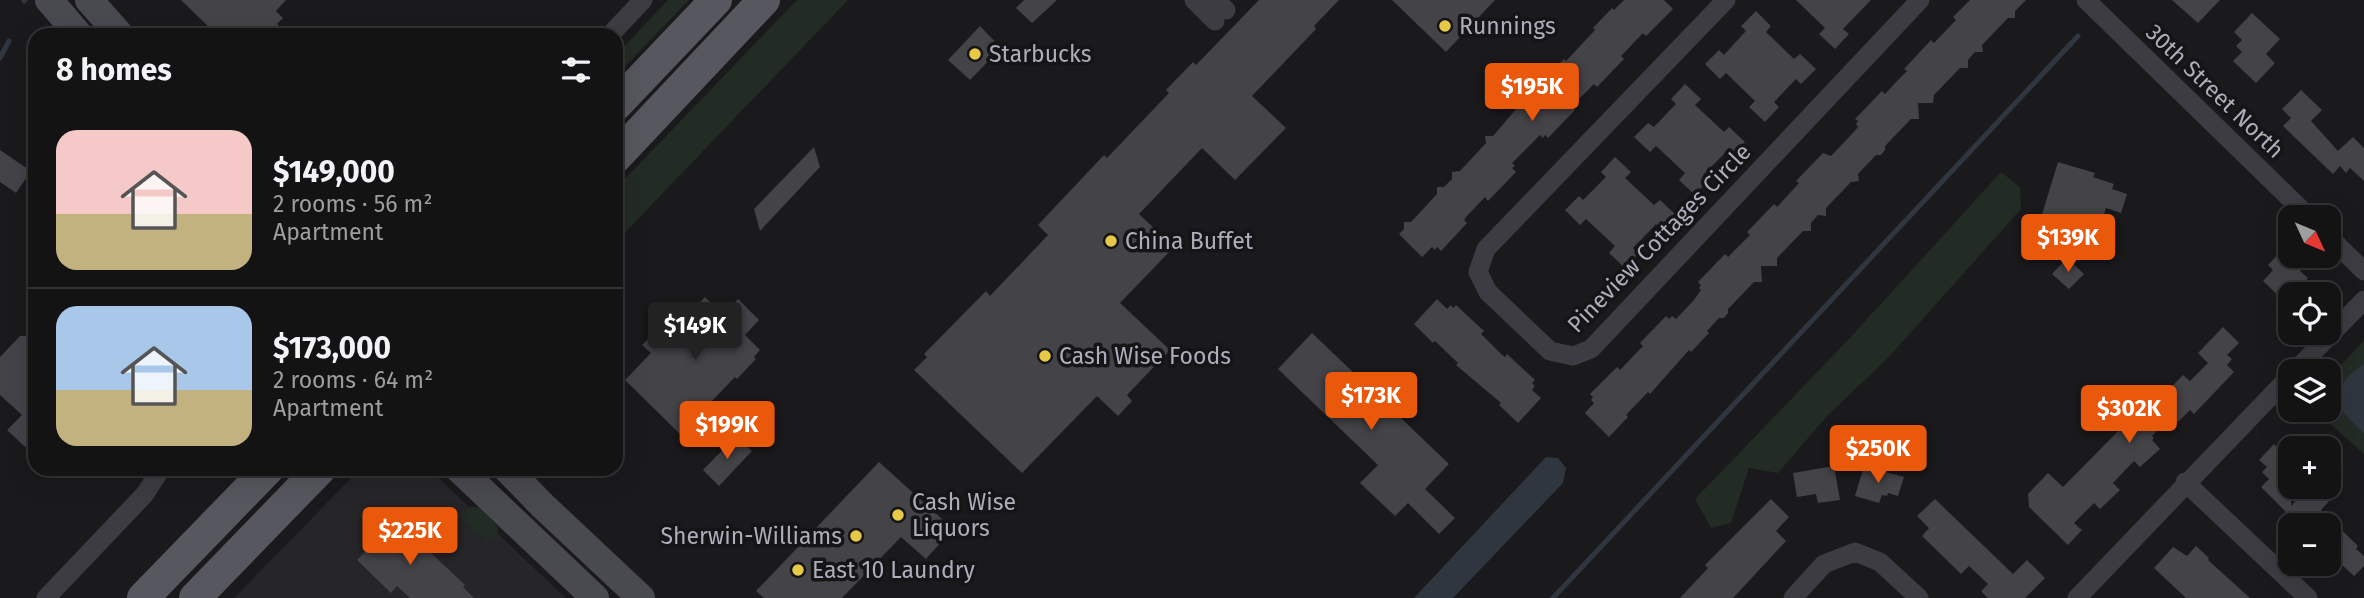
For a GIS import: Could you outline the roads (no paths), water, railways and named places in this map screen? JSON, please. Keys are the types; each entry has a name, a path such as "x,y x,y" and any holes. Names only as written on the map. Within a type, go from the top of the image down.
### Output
{"main road":[{"path":"49,0 73,28"},
{"path":"89,0 114,28"},
{"path":"623,98 716,0"},
{"path":"623,149 764,0"},
{"path":"143,598 261,476"},
{"path":"195,598 313,476"},
{"path":"465,476 595,598"},
{"path":"514,476 641,598"}],"street":[{"path":"617,28 643,0"},
{"path":"1194,0 1219,10"},
{"name":"Pineview Cottages Circle","path":"1726,0 1486,249 1478,272 1488,292 1550,351 1573,356 1591,349 1920,0"},
{"name":"30th Street North","path":"2086,0 2297,205"},
{"path":"2342,250 2364,271"},
{"path":"2307,359 2364,300"},
{"path":"2077,598 2185,482 2278,388"},
{"path":"46,598 145,494 157,476"},
{"path":"2185,482 2308,598"},
{"path":"1793,598 1824,564 1855,552 1880,562 1919,598"}],"waterway":[{"path":"1553,598 2078,36"},
{"path":"0,58 9,41"}],"place":[{"name":"Runnings","path":"1445,26"},
{"name":"Starbucks","path":"975,54"},
{"name":"China Buffet","path":"1111,241"},
{"name":"Cash Wise Foods","path":"1045,356"},
{"name":"Cash Wise Liquors","path":"898,515"},
{"name":"Sherwin-Williams","path":"856,536"},
{"name":"East 10 Laundry","path":"798,570"}]}
